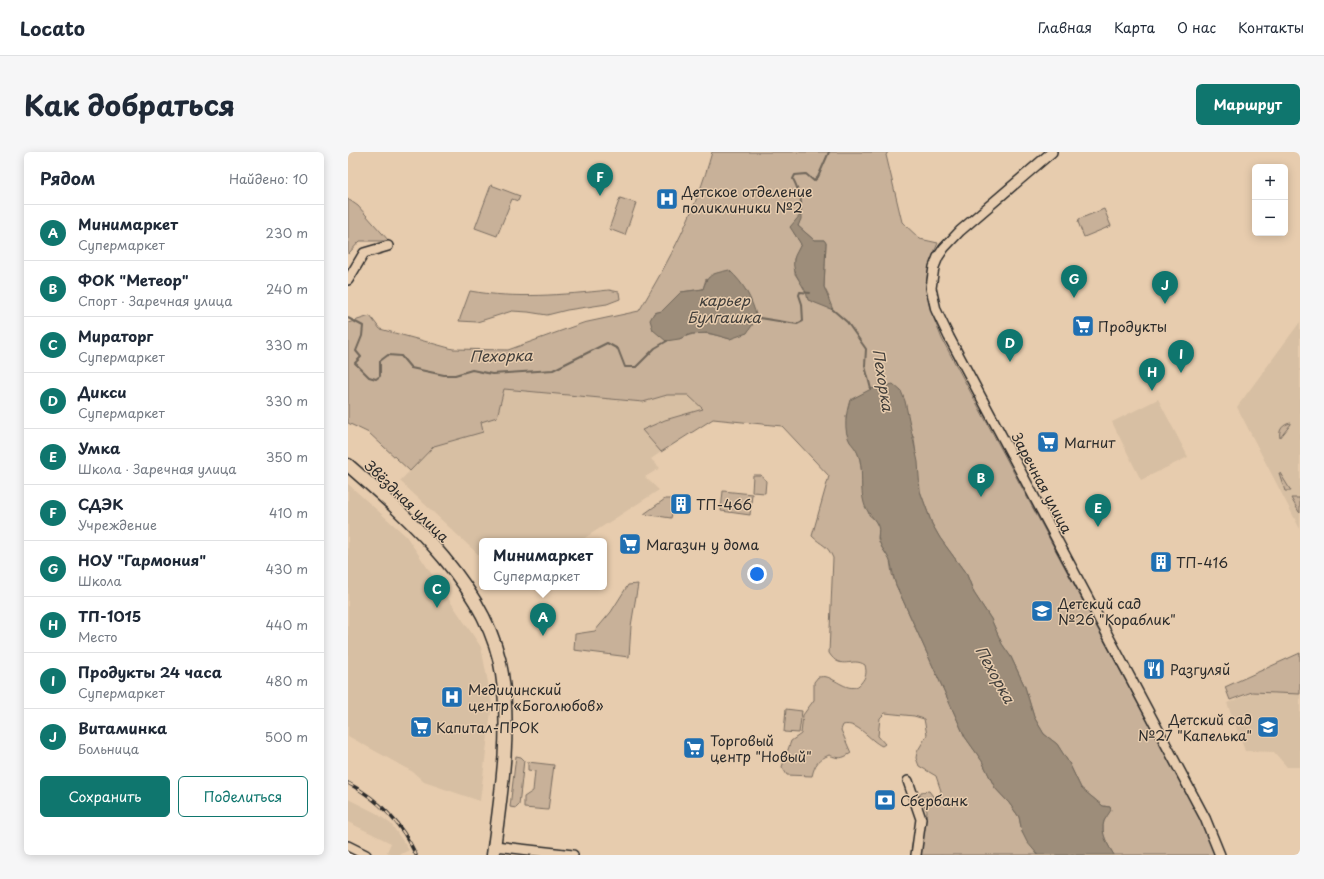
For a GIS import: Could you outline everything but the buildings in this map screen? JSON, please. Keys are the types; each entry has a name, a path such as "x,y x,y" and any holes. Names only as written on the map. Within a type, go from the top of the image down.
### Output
{"main road":[{"name":"Звёздная улица","path":"348,465 421,532 442,556 468,590 494,642 502,672 505,700 505,738 504,767 494,850"}],"street":[{"name":"Заречная улица","path":"1052,152 960,231 944,248 934,267 932,288 936,310 1205,818 1220,855"},
{"path":"348,280 364,252 388,246"},
{"path":"908,780 921,819 916,855"},
{"path":"348,846 366,855"},
{"path":"494,850 573,855"}],"shaded area":[{"path":"712,152 888,152 886,155 902,222 920,239 938,243 928,270 926,291 928,302 942,339 1200,819 1216,855 1114,855 1105,839 1103,830 1104,821 1110,807 1103,806 1081,788 1069,763 1057,744 1044,734 1034,717 1025,687 1011,657 1002,644 991,619 974,593 967,575 940,538 932,524 920,491 914,438 883,387 871,389 846,415 847,433 850,441 856,448 860,460 862,488 869,515 875,520 879,528 878,539 890,560 892,574 896,585 965,737 982,761 995,788 1009,803 1019,817 1022,832 1038,855 921,855 927,811 920,796 921,792 929,791 935,799 940,799 941,791 936,776 919,766 916,758 917,752 927,735 924,719 914,716 885,713 880,718 878,736 885,744 882,746 854,726 843,725 841,730 851,753 840,758 829,755 825,757 814,768 812,776 787,775 782,767 791,741 801,734 803,715 814,700 814,682 818,677 827,677 844,686 853,688 861,683 866,673 865,665 856,662 838,662 833,659 829,653 833,558 831,553 812,536 829,476 782,426 713,419 661,452 642,430 665,420 703,409 688,395 667,395 643,402 504,389 497,417 481,422 483,432 434,446 410,471 369,433 348,423 348,323 370,316 380,329 453,349 508,350 583,323 639,311 672,253 690,215 706,174","holes":["801,214 798,226 814,240 824,240 826,243 824,287 829,297 807,292 795,274 794,259 801,244 794,233","706,279 757,318 754,322 730,339 704,333 693,334 679,339 654,313 662,311 681,292 703,289"]},
{"path":"491,185 520,196 518,201 512,199 497,236 475,228"},
{"path":"620,198 636,203 625,235 609,229"},
{"path":"348,199 358,206 389,241 360,241 348,254"},
{"path":"1104,209 1111,226 1084,237 1078,222 1079,219"},
{"path":"609,290 619,292 620,299 607,304 567,310 547,315 512,311 477,322 459,321 470,291 522,296 557,295"},
{"path":"1300,322 1300,529 1237,407"},
{"path":"504,389 643,402 667,395 688,395 703,409 665,420 642,430 661,452 651,459 660,468 645,477 659,490 585,538 479,538 479,555 400,481 434,446 482,432 480,422 497,417"},
{"path":"1158,399 1188,457 1141,480 1112,422"},
{"path":"1291,424 1280,438 1282,428"},
{"path":"1280,473 1291,491 1285,491"},
{"path":"753,475 761,475 766,481 765,493 752,492"},
{"path":"348,484 406,536 481,647 492,703 480,801 424,782 413,772 348,736"},
{"path":"723,491 752,494 750,515 721,511"},
{"path":"1291,498 1300,498 1300,513 1299,512"},
{"path":"665,499 675,499 671,518 644,514"},
{"path":"638,584 631,626 629,657 574,650 575,634 595,631 611,612 628,585"},
{"path":"1300,653 1300,694 1252,692 1230,700 1225,687"},
{"name":"Детский сад №27 \"Капелька\"","path":"1261,690 1300,691 1300,767 1287,767 1274,752 1245,751 1227,703"},
{"path":"786,709 802,711 799,733 784,732"},
{"path":"516,756 521,757 524,760 519,805 516,808 510,807"},
{"path":"528,762 554,765 548,810 524,808 524,797 533,791 535,771 528,770"},
{"path":"348,799 376,813 391,824 409,850 399,855 393,855 387,852 391,843 348,822"}],"water":[{"path":"801,214 801,219 798,226 814,240 824,240 826,243 824,287 833,310 808,300 805,290 795,270 794,259 801,244 790,227"},
{"name":"карьер Булгашка","path":"729,270 747,292 757,318 747,333 730,339 708,333 691,334 679,339 666,341 653,330 650,320 654,313 662,311 681,292 703,289 709,277 719,272"},
{"path":"893,384 901,391 905,401 918,462 920,491 932,524 940,538 967,575 974,593 991,619 1002,644 1011,657 1025,687 1034,717 1044,734 1057,744 1069,763 1081,788 1103,806 1110,807 1111,810 1104,821 1103,830 1105,839 1114,855 1038,855 1027,842 1022,832 1019,817 1009,803 995,788 982,761 965,737 896,585 890,561 879,541 878,526 865,506 862,492 860,460 846,432 846,416 850,400 871,389"}],"waterway":[{"path":"801,215 801,200 793,179 795,175 806,174 814,181 818,177 829,152"},
{"name":"Пехорка","path":"754,317 797,324 803,321 802,304 799,295 800,292 810,293"},
{"name":"Пехорка","path":"832,309 847,322 866,349 865,366 871,389"},
{"name":"Пехорка","path":"348,318 363,326 362,336 356,351 361,357 355,363 369,377 376,379 380,376 380,361 388,355 401,356 411,368 444,375 455,375 472,370 492,374 553,370 607,343 618,349 625,367 636,367 655,348 667,341"}],"railway":[{"path":"348,783 359,789 388,813 404,833 416,855"}],"place":[{"name":"СДЭК","path":"600,196"},
{"name":"Детское отделение поликлиники №2","path":"667,199"},
{"name":"НОУ \"Гармония\"","path":"1074,298"},
{"name":"Витаминка","path":"1165,304"},
{"name":"Продукты","path":"1083,326"},
{"name":"Дикси","path":"1010,362"},
{"name":"Продукты 24 часа","path":"1181,373"},
{"name":"ТП-1015","path":"1152,391"},
{"name":"Магнит","path":"1048,442"},
{"name":"ФОК \"Метеор\"","path":"981,497"},
{"name":"ТП-466","path":"681,504"},
{"name":"Умка","path":"1098,527"},
{"name":"Магазин у дома","path":"630,544"},
{"name":"ТП-416","path":"1161,562"},
{"name":"Мираторг","path":"437,608"},
{"name":"Детский сад №26 \"Кораблик\"","path":"1042,611"},
{"name":"Минимаркет","path":"543,636"},
{"name":"Разгуляй","path":"1154,669"},
{"name":"Медицинский центр «Боголюбов»","path":"452,697"},
{"name":"Капитал-ПРОК","path":"421,727"},
{"name":"Детский сад №27 \"Капелька\"","path":"1268,727"},
{"name":"Торговый центр \"Новый\"","path":"694,748"},
{"name":"Сбербанк","path":"885,800"}]}
